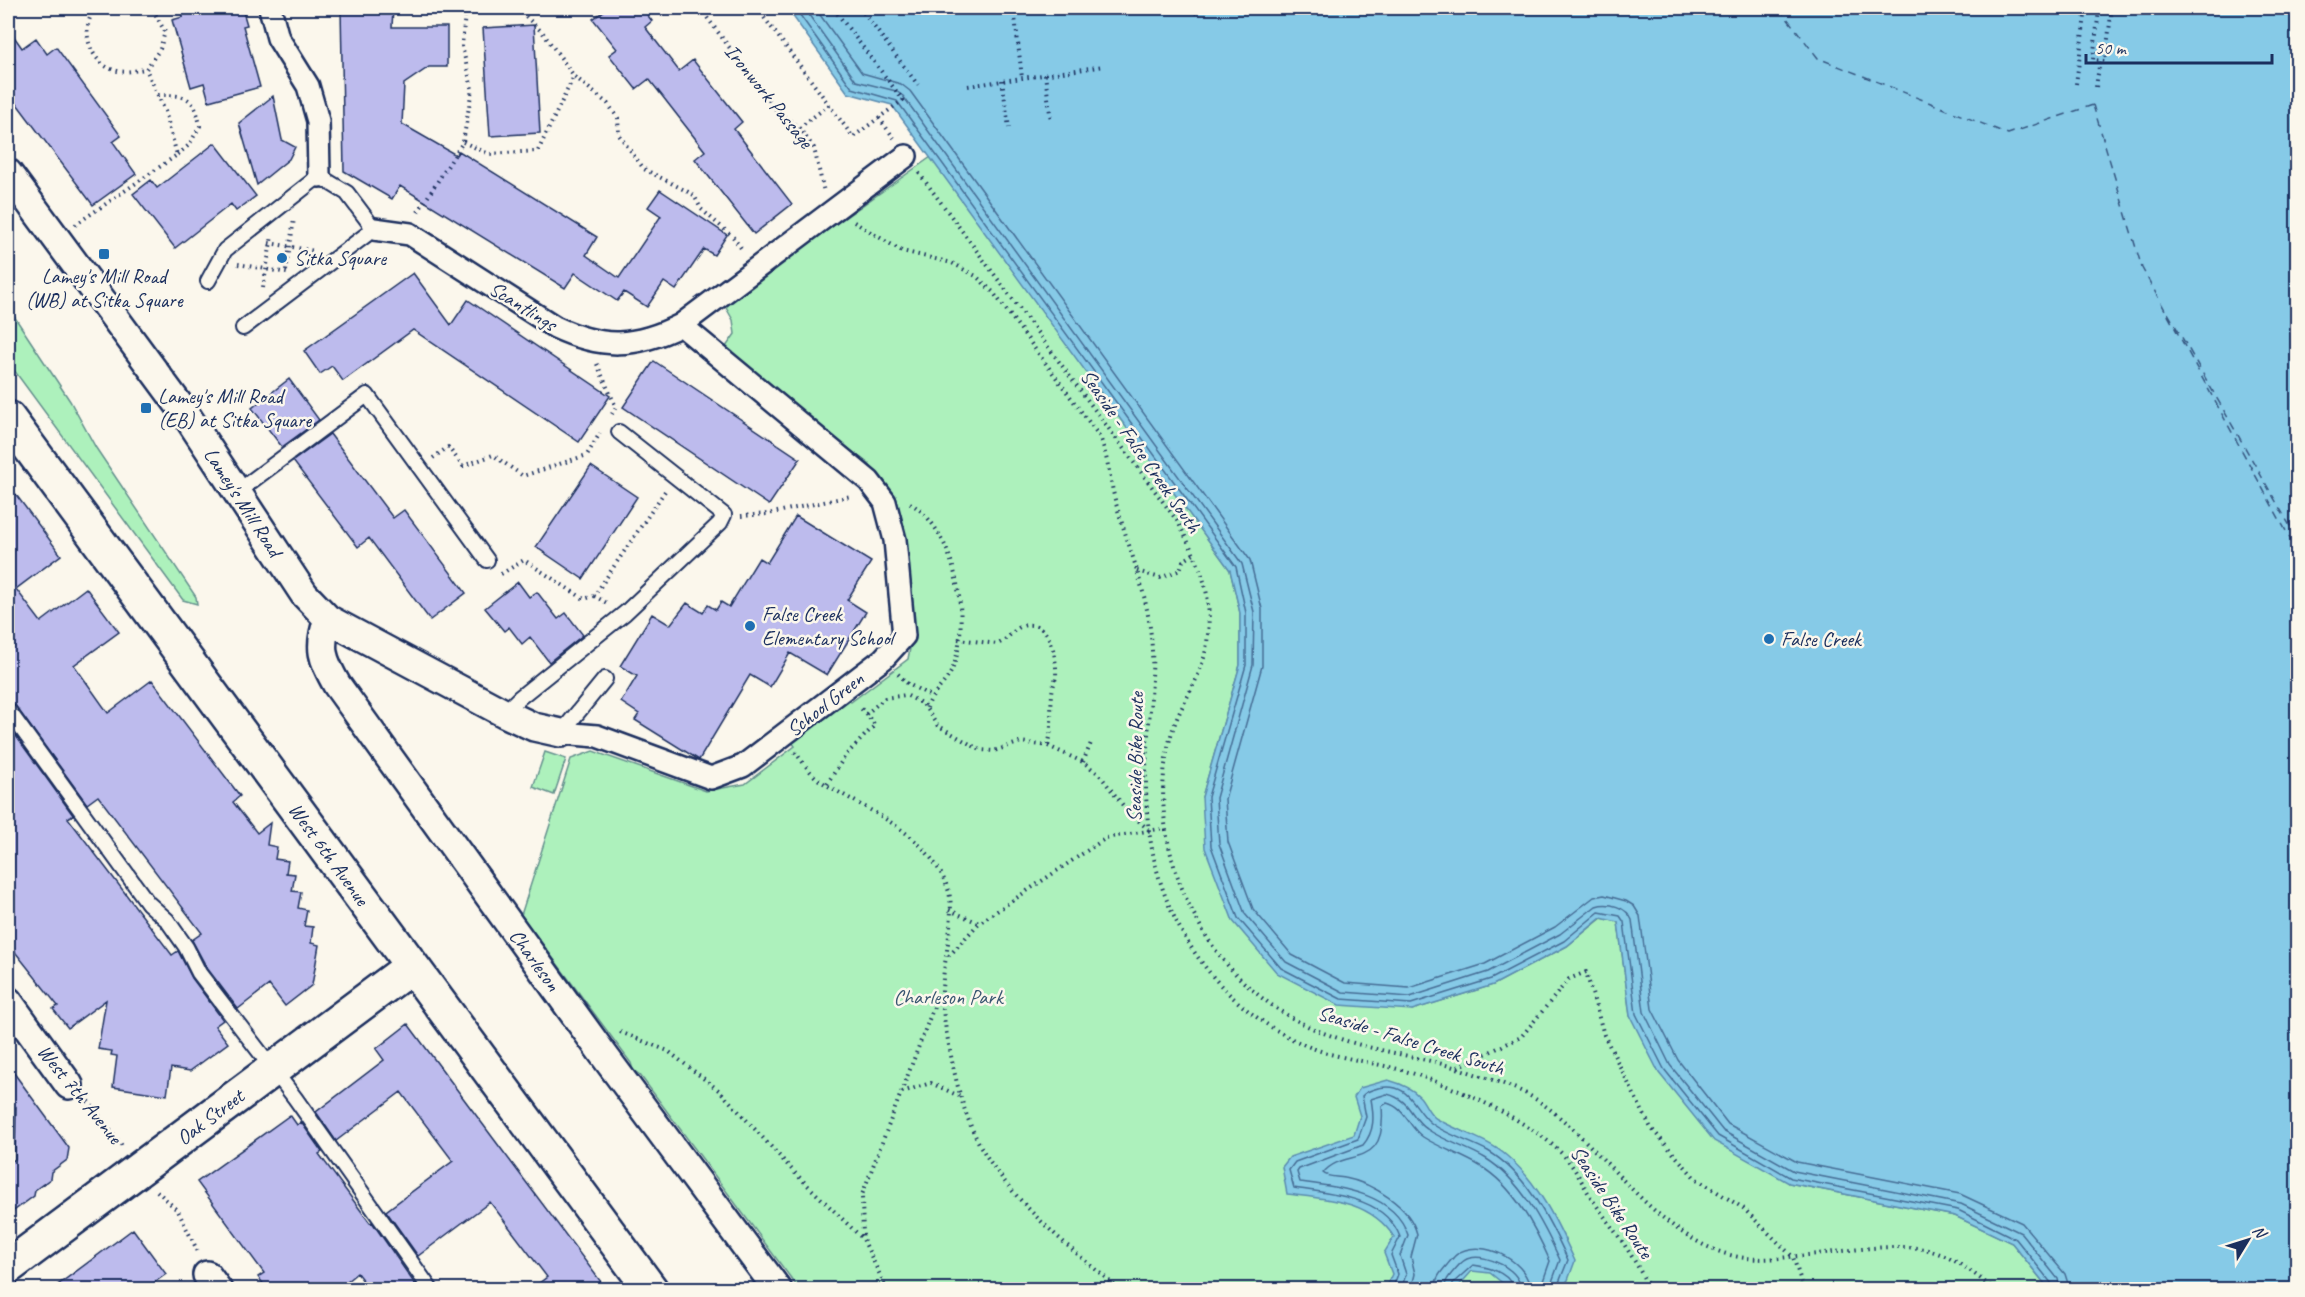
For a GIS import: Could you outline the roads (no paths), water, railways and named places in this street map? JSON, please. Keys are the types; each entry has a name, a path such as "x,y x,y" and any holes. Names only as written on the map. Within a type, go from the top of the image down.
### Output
{"main road":[{"name":"West 6th Avenue","path":"13,436 412,966 651,1290"},
{"name":"Oak Street","path":"8,1267 412,966"}],"street":[{"path":"270,8 278,38 308,86 318,121 319,176"},
{"path":"681,326 906,156"},
{"name":"Lamey's Mill Road","path":"8,173 185,413 304,594 328,619 504,713 534,727 561,733"},
{"name":"Scantlings","path":"374,229 410,234 555,327 590,341 610,344 636,342 681,326"},
{"name":"School Green","path":"561,733 597,736 711,778 743,766 883,659 904,636 896,540 885,502 869,481 681,326"},
{"name":"Charleson","path":"328,619 321,648 326,666 337,685 583,1026 778,1290"},
{"name":"West 7th Avenue","path":"8,1001 69,1085"}],"lane":[{"path":"208,281 225,249 319,176 347,193 374,229 243,328"},
{"path":"237,492 367,395 487,560"},
{"path":"504,713 519,698 625,613 720,523 724,515 619,432"},
{"path":"561,733 605,679"},
{"path":"8,710 148,903 167,920 186,947 199,973 273,1069 431,1290"}],"water":[{"name":"False Creek","path":"787,8 2297,8 2297,1289 2049,1289 2012,1243 1955,1216 1789,1183 1714,1141 1659,1073 1630,1016 1618,922 1601,918 1567,946 1493,985 1412,1010 1339,1005 1277,973 1233,921 1205,848 1202,797 1240,665 1240,613 1230,570 892,105 848,93"},
{"path":"1388,1080 1405,1086 1417,1094 1437,1119 1499,1150 1529,1179 1554,1219 1575,1261 1568,1280 1560,1289 1510,1289 1490,1273 1472,1271 1456,1289 1385,1289 1392,1274 1384,1253 1394,1237 1384,1225 1373,1215 1360,1208 1333,1200 1287,1194 1282,1167 1290,1157 1354,1135 1360,1116 1354,1097 1360,1088"}],"place":[{"name":"Lamey's Mill Road (WB) at Sitka Square","path":"104,254"},
{"name":"Sitka Square","path":"282,258"},
{"name":"Lamey's Mill Road (EB) at Sitka Square","path":"146,408"},
{"name":"False Creek Elementary School","path":"750,626"},
{"name":"False Creek","path":"1769,639"}],"park label":[{"name":"Charleson Park","path":"948,997"}]}
